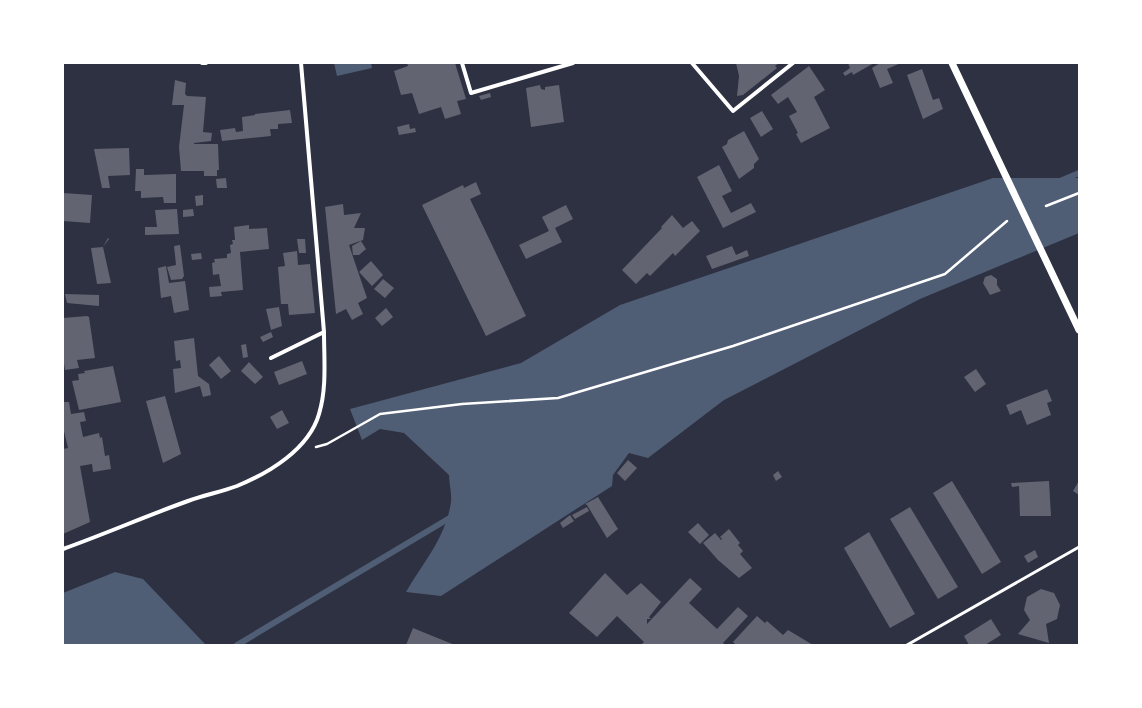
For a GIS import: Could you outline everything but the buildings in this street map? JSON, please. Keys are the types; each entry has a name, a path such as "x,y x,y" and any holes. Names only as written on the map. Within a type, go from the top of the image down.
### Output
{"street":[{"path":"63,548 111,532 189,500 236,486 268,472 294,451 309,434 319,414 324,381 324,332 301,63"},
{"path":"462,63 471,93 573,63"},
{"path":"692,63 733,111 793,63"},
{"path":"952,63 1078,327"},
{"path":"271,358 324,332"}],"lane":[{"path":"908,645 1079,547"}],"path":[{"path":"1046,206 1079,193"},
{"path":"294,451 327,444 380,414 462,404 558,398 733,346 945,274 1007,221"}],"water":[{"path":"334,63 371,63 372,68 337,76"},
{"path":"993,178 1079,178 1079,233 920,299 724,400 648,458 629,453 613,475 612,486 441,596 406,592 433,549 444,527 451,502 449,475 404,433 380,429 362,440 350,409 521,363 620,305"},
{"path":"115,572 143,579 206,645 63,645 63,593"}],"waterway":[{"path":"1060,181 1079,173"},
{"path":"237,645 453,516"}]}
